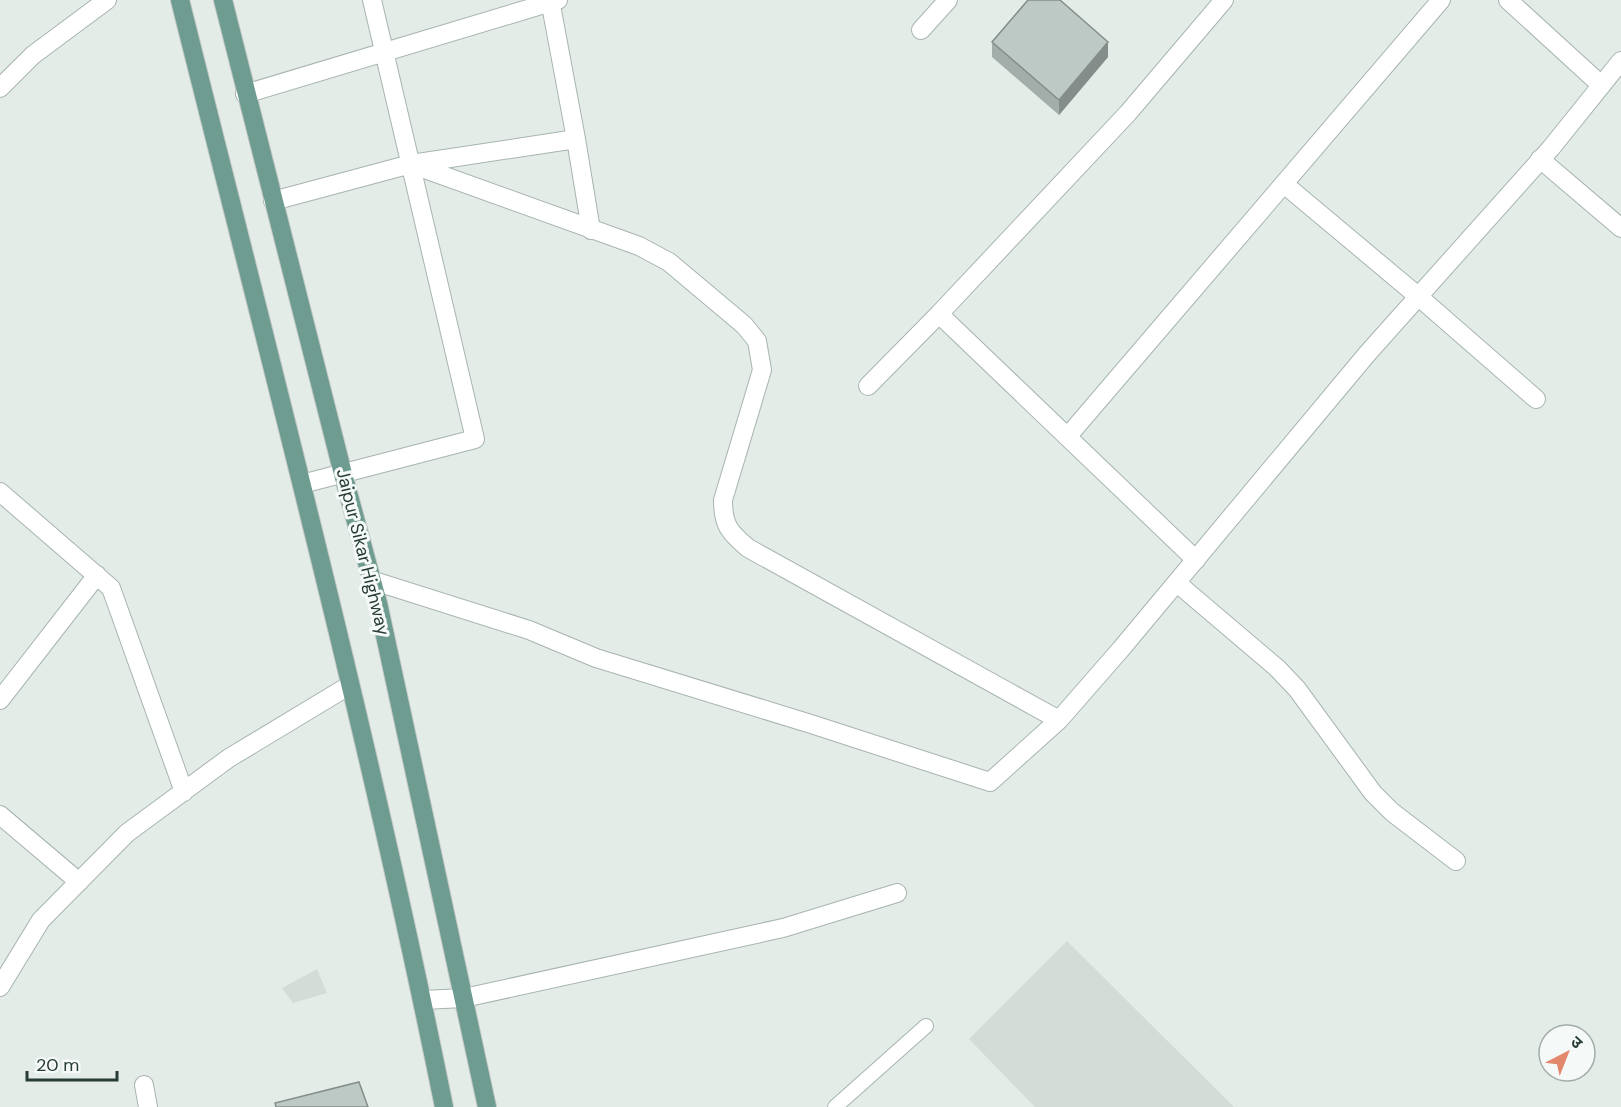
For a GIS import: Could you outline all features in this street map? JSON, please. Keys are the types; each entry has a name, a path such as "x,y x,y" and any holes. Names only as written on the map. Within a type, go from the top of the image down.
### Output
{"main road":[{"path":"180,0 350,684 423,1000 444,1107"},
{"name":"Jaipur Sikar Highway","path":"222,0 371,580 487,1107"}],"street":[{"path":"0,88 33,55 107,0"},
{"path":"302,484 475,439 372,0"},
{"path":"921,30 948,0"},
{"path":"868,387 1128,113 1224,0"},
{"path":"1068,436 1441,0"},
{"path":"1508,0 1601,86"},
{"path":"245,94 552,1 591,230"},
{"path":"371,580 529,630 596,658 990,782 1059,720 1177,583 1360,363 1540,159 1621,61"},
{"path":"273,201 411,164 576,139"},
{"path":"1540,159 1621,228"},
{"path":"411,164 639,246 669,262 744,325 757,341 762,370 723,500 723,518 732,534 748,548 1059,720"},
{"path":"1284,184 1536,399"},
{"path":"939,314 1196,560"},
{"path":"0,492 111,588 184,792"},
{"path":"0,700 97,575"},
{"path":"1177,583 1277,668 1297,689 1373,793 1392,812 1456,861"},
{"path":"0,987 41,920 127,833 229,758 350,684"},
{"path":"0,815 79,882"},
{"path":"423,1000 464,998 783,928 897,893"},
{"path":"144,1085 148,1107"}],"lane":[{"path":"835,1107 926,1026"}],"shaded area":[{"path":"1067,941 1234,1107 1035,1107 969,1039"},
{"path":"317,969 327,993 293,1003 282,988"}],"building":[{"path":"1028,0 1060,0 1108,42 1059,100 992,42"},
{"path":"359,1082 368,1107 276,1107 275,1103"}]}
